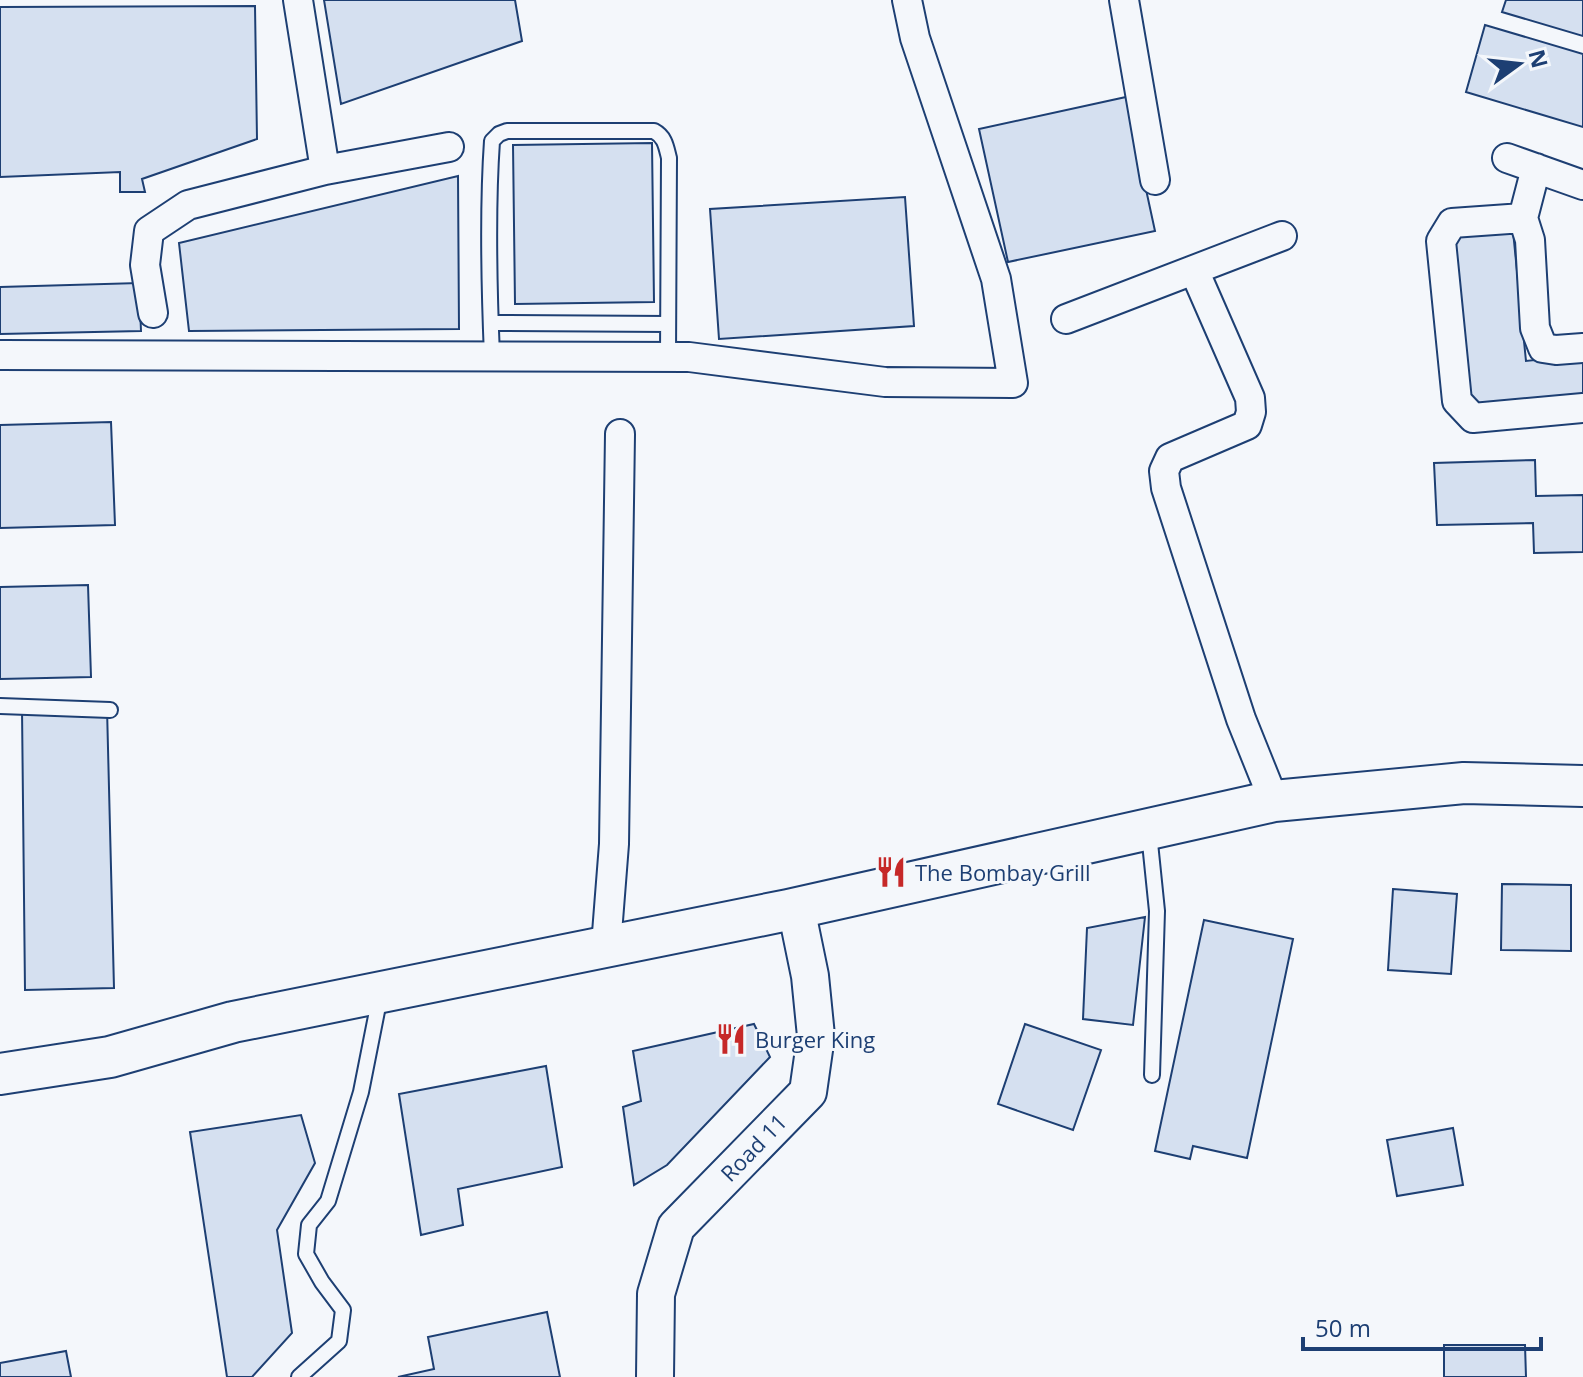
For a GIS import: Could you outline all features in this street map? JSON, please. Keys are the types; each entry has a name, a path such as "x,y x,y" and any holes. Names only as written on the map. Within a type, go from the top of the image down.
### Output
{"main road":[{"path":"0,1074 110,1057 233,1022 796,908 1274,801 1464,783 1583,786"}],"street":[{"path":"298,0 325,170"},
{"path":"0,355 668,356 885,382 1013,383 996,279 915,38 907,0"},
{"path":"1124,0 1155,180"},
{"path":"153,313 145,265 149,231 188,205 325,170 449,147"},
{"path":"1507,158 1583,185"},
{"path":"1536,168 1523,218 1530,240 1535,328 1543,348 1583,348"},
{"path":"1523,218 1452,223 1441,241 1457,401 1473,418 1583,408"},
{"path":"1066,319 1282,236"},
{"path":"1194,270 1250,398 1251,412 1247,425 1170,458 1164,471 1166,488 1241,719 1274,801"},
{"path":"606,946 614,844 620,434"},
{"name":"Road 11","path":"655,1377 656,1294 676,1227 808,1092 816,1036 810,976 796,908"}],"lane":[{"path":"492,356 492,141 507,131 654,131 665,140 669,158 668,356"},
{"path":"491,323 668,324"},
{"path":"0,706 110,710"},
{"path":"1148,828 1157,911 1152,1075"},
{"path":"299,1377 339,1341 343,1310 306,1254 309,1225 328,1201 361,1092 381,992"}],"building":[{"path":"324,0 515,0 522,41 341,104"},
{"path":"1506,0 1583,0 1583,36 1502,12"},
{"path":"255,6 257,139 142,179 145,192 120,192 120,172 0,177 0,7"},
{"path":"1485,25 1583,54 1583,127 1466,92"},
{"path":"1126,97 1155,231 1008,262 979,129"},
{"path":"652,143 654,302 515,304 513,145"},
{"path":"458,176 459,329 189,331 179,243"},
{"path":"905,197 914,326 719,339 710,209"},
{"path":"1513,231 1526,361 1583,355 1583,395 1467,407 1449,237"},
{"path":"139,283 141,331 0,334 0,287"},
{"path":"111,422 115,525 0,528 0,425"},
{"path":"1535,460 1536,496 1583,495 1583,552 1534,553 1533,523 1437,525 1434,463"},
{"path":"88,585 91,677 0,679 0,587"},
{"path":"107,708 114,988 25,990 22,709"},
{"path":"1502,884 1571,885 1571,951 1501,950"},
{"path":"1393,889 1457,894 1451,974 1388,970"},
{"path":"1145,917 1133,1025 1083,1019 1087,928"},
{"path":"1204,920 1293,939 1247,1158 1193,1146 1190,1159 1155,1151"},
{"path":"754,1024 770,1057 667,1165 634,1185 623,1107 641,1101 633,1051"},
{"path":"1025,1024 1101,1050 1073,1130 998,1104"},
{"path":"546,1066 562,1167 458,1189 463,1225 421,1235 399,1094"},
{"path":"301,1115 315,1163 277,1230 292,1333 252,1377 227,1377 190,1132"},
{"path":"1453,1128 1463,1185 1397,1196 1387,1140"},
{"path":"547,1312 560,1377 398,1377 434,1369 428,1337"},
{"path":"1444,1345 1525,1345 1526,1377 1444,1377"},
{"path":"66,1351 71,1377 0,1377 0,1363"}],"place":[{"name":"The Bombay Grill","path":"891,872"},
{"name":"Burger King","path":"731,1039"}]}
